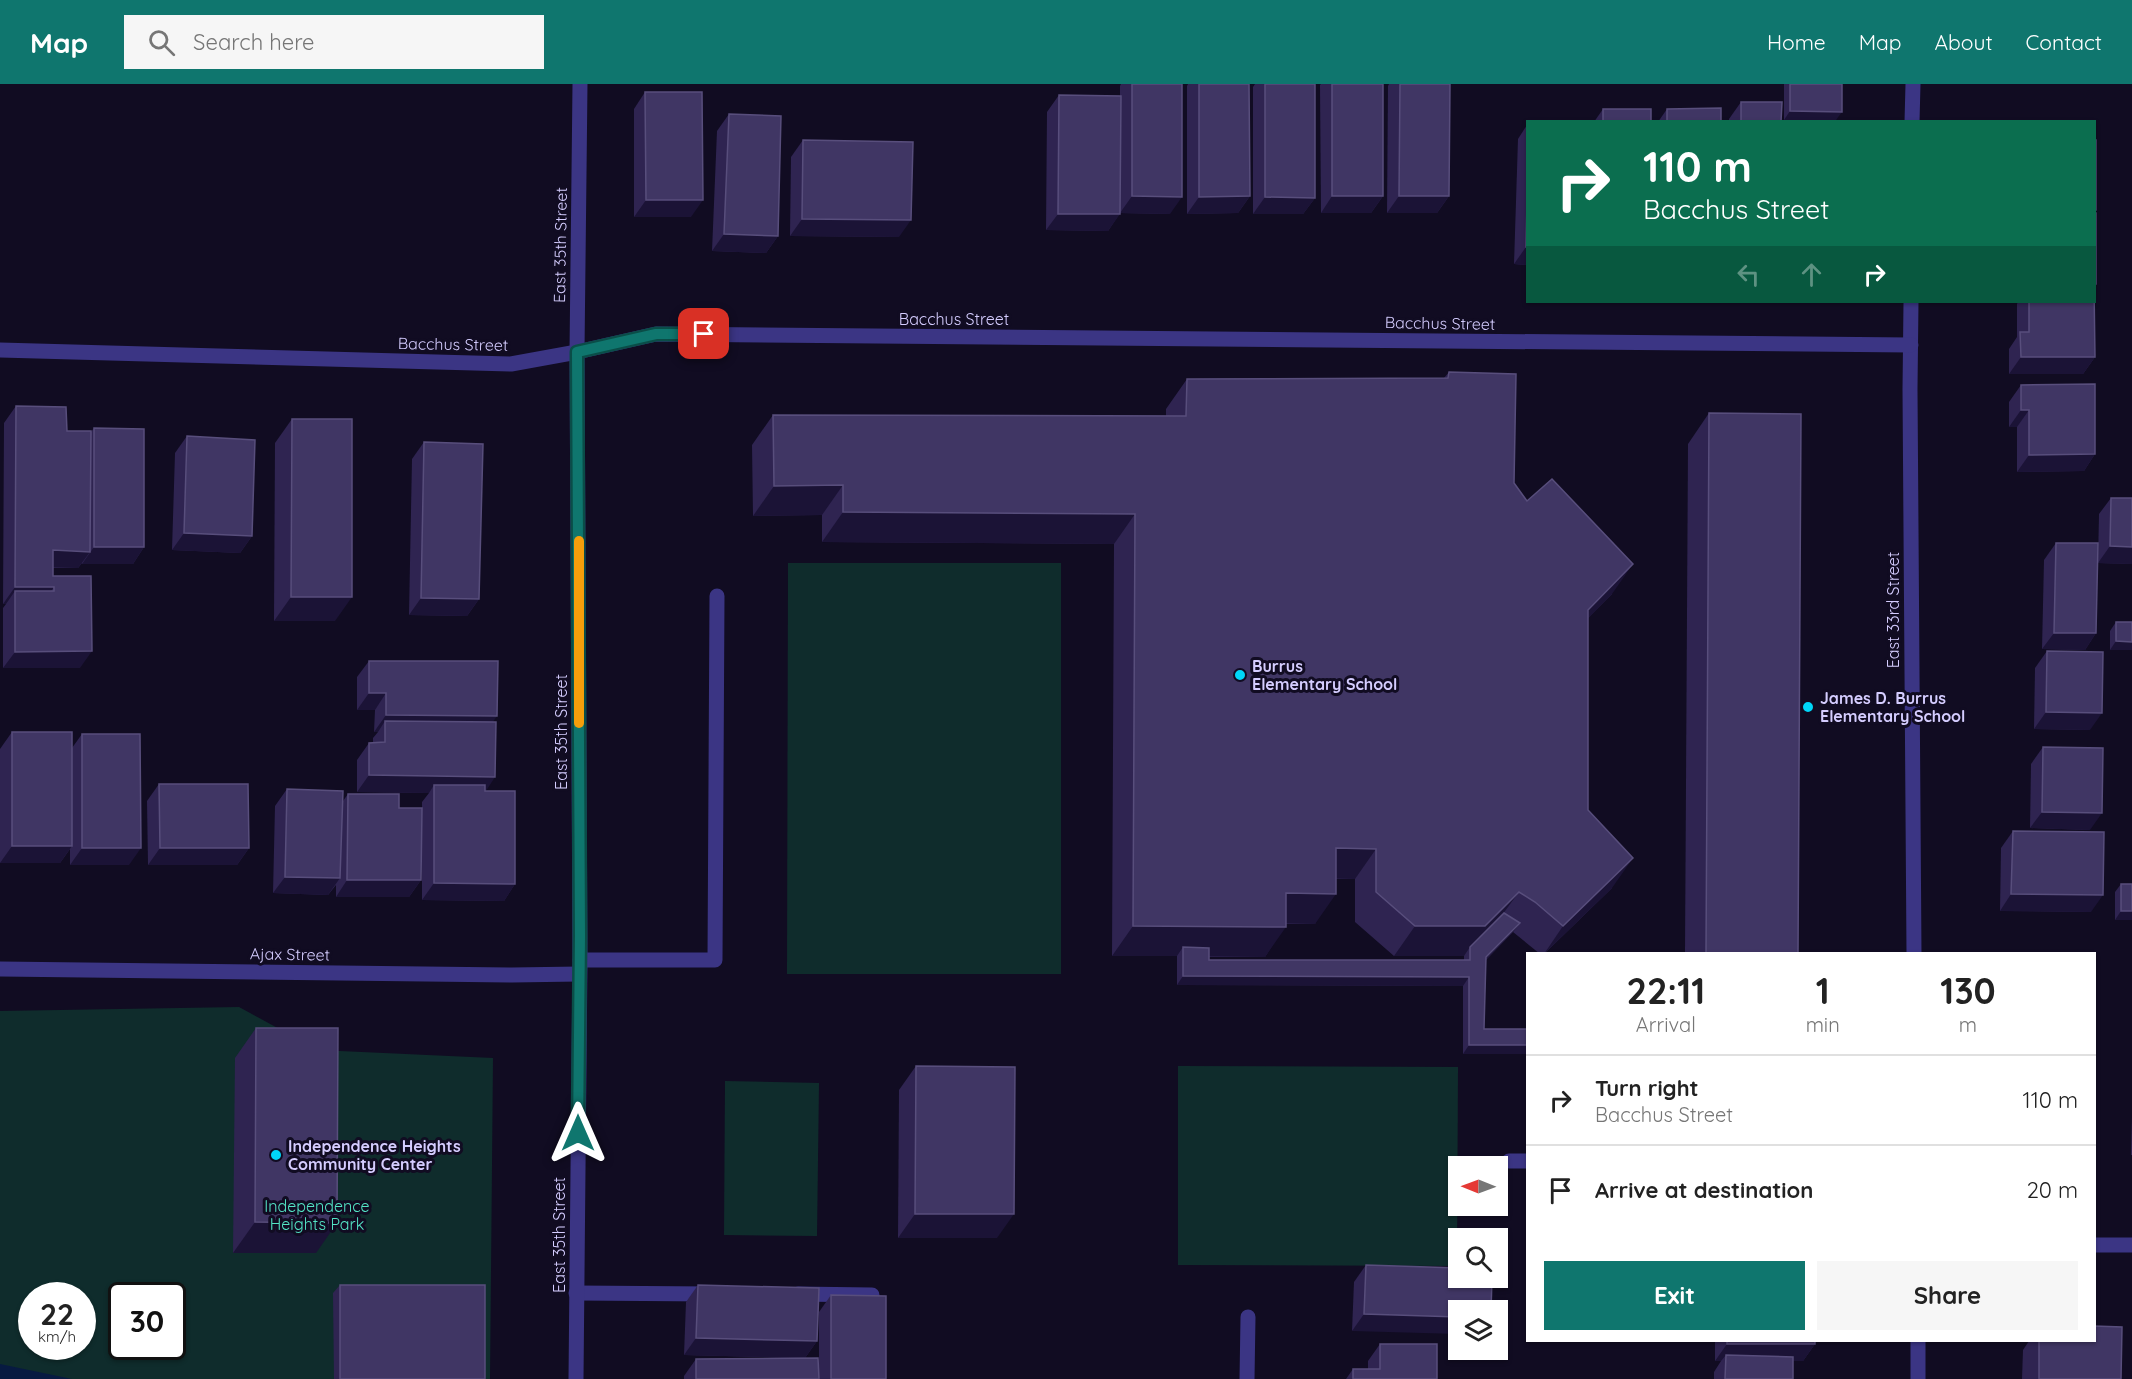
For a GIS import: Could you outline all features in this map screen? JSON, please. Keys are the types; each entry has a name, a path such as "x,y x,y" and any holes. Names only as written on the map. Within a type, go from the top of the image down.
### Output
{"street":[{"name":"East 35th Street","path":"576,1379 580,967 577,352 580,84"},
{"path":"1912,120 1913,84"},
{"name":"East 33rd Street","path":"1911,303 1914,952"},
{"name":"Bacchus Street","path":"0,350 511,364 656,334 1911,345"},
{"name":"Ajax Street","path":"0,969 512,975 580,967 715,960 717,596"},
{"path":"1509,1161 1526,1161"},
{"path":"2096,1245 2132,1245"},
{"path":"576,1293 730,1294"},
{"path":"778,1294 872,1295"},
{"path":"1247,1379 1248,1317"},
{"path":"1918,1342 1918,1379"}],"green space":[{"path":"788,563 1061,563 1061,974 787,974"},
{"name":"Independence Heights Park","path":"239,1007 318,1050 493,1058 490,1379 0,1379 0,1011"},
{"path":"1178,1066 1458,1067 1458,1156 1448,1156 1448,1216 1457,1216 1457,1228 1448,1228 1448,1266 1178,1265"},
{"path":"725,1081 819,1083 817,1236 724,1235"}],"water":[{"path":"0,1364 72,1379 0,1379"}],"building":[{"path":"1132,84 1182,84 1182,197 1132,196"},
{"path":"1199,84 1249,84 1250,196 1199,197"},
{"path":"1265,84 1315,84 1315,198 1265,197"},
{"path":"1332,84 1383,84 1383,196 1332,196"},
{"path":"1400,84 1450,84 1449,196 1399,196"},
{"path":"1790,84 1842,84 1842,112 1790,111"},
{"path":"645,92 702,92 703,200 646,200"},
{"path":"1059,95 1121,96 1120,214 1058,214"},
{"path":"1741,102 1782,102 1781,120 1741,120"},
{"path":"1721,108 1721,120 1667,120 1667,109"},
{"path":"1603,109 1651,109 1651,120 1603,120"},
{"path":"729,114 781,116 778,236 724,234"},
{"path":"803,140 913,142 911,220 802,219"},
{"path":"2029,303 2094,303 2095,357 2021,357 2020,332 2029,332"},
{"path":"1449,372 1516,374 1514,483 1527,501 1552,479 1633,564 1588,610 1588,810 1633,858 1563,926 1535,902 1519,892 1485,926 1415,926 1376,892 1376,849 1336,848 1336,894 1286,893 1286,927 1133,926 1135,514 843,512 843,485 774,486 773,415 1186,416 1187,379 1448,378"},
{"path":"2095,384 2095,454 2029,455 2029,410 2021,410 2021,385"},
{"path":"16,406 66,407 67,431 91,431 90,552 53,550 53,576 91,576 92,651 15,652 15,591 54,591 54,587 15,587"},
{"path":"1709,413 1801,414 1798,952 1706,952"},
{"path":"292,419 352,419 352,597 291,597"},
{"path":"94,428 144,429 144,547 94,547"},
{"path":"187,436 255,440 252,536 184,533"},
{"path":"424,442 483,444 479,599 421,598"},
{"path":"2111,498 2132,498 2132,547 2110,546"},
{"path":"2056,543 2098,543 2096,633 2054,633"},
{"path":"2116,622 2132,622 2132,642 2116,641"},
{"path":"2047,651 2103,652 2102,713 2046,712"},
{"path":"369,661 498,661 497,716 386,715 386,693 369,693"},
{"path":"385,721 496,722 495,777 369,775 369,743 385,742"},
{"path":"12,732 72,732 72,846 12,846"},
{"path":"82,734 140,734 141,848 82,848"},
{"path":"2043,747 2103,748 2102,813 2042,812"},
{"path":"159,784 248,784 249,848 160,848"},
{"path":"434,785 485,785 485,791 515,791 515,884 434,883"},
{"path":"287,789 343,791 340,878 285,877"},
{"path":"348,794 399,794 399,808 422,808 421,880 347,880"},
{"path":"2013,831 2104,832 2103,895 2011,894"},
{"path":"2121,884 2132,884 2132,911 2121,911"},
{"path":"1504,913 1520,923 1486,957 1484,1029 1526,1029 1526,1045 1469,1045 1469,977 1183,976 1183,947 1209,948 1209,960 1470,960 1470,947"},
{"name":"Independence Heights Community Center","path":"256,1028 338,1028 337,1223 255,1222"},
{"path":"916,1066 1015,1067 1014,1214 915,1214"},
{"path":"1366,1265 1448,1268 1448,1288 1492,1288 1491,1300 1448,1300 1448,1317 1364,1314"},
{"path":"340,1285 485,1285 485,1379 340,1379"},
{"path":"698,1285 819,1288 817,1341 696,1338"},
{"path":"831,1295 886,1296 886,1379 831,1379"},
{"path":"2096,1326 2122,1327 2121,1379 2039,1379 2039,1342 2096,1342"},
{"path":"1727,1342 1815,1342 1815,1344 1727,1344"},
{"path":"1380,1344 1437,1344 1437,1379 1353,1379 1353,1369 1380,1369"},
{"path":"1726,1355 1793,1357 1793,1379 1725,1379"},
{"path":"818,1358 819,1379 696,1379 696,1359"}],"slow traffic":[{"path":"579,541 579,723"}],"place":[{"name":"Burrus Elementary School","path":"1240,675"},
{"name":"James D. Burrus Elementary School","path":"1808,707"},
{"name":"Independence Heights Community Center","path":"276,1155"}],"route":[{"path":"578,1133 580,936 577,352 656,334 704,334"}]}
